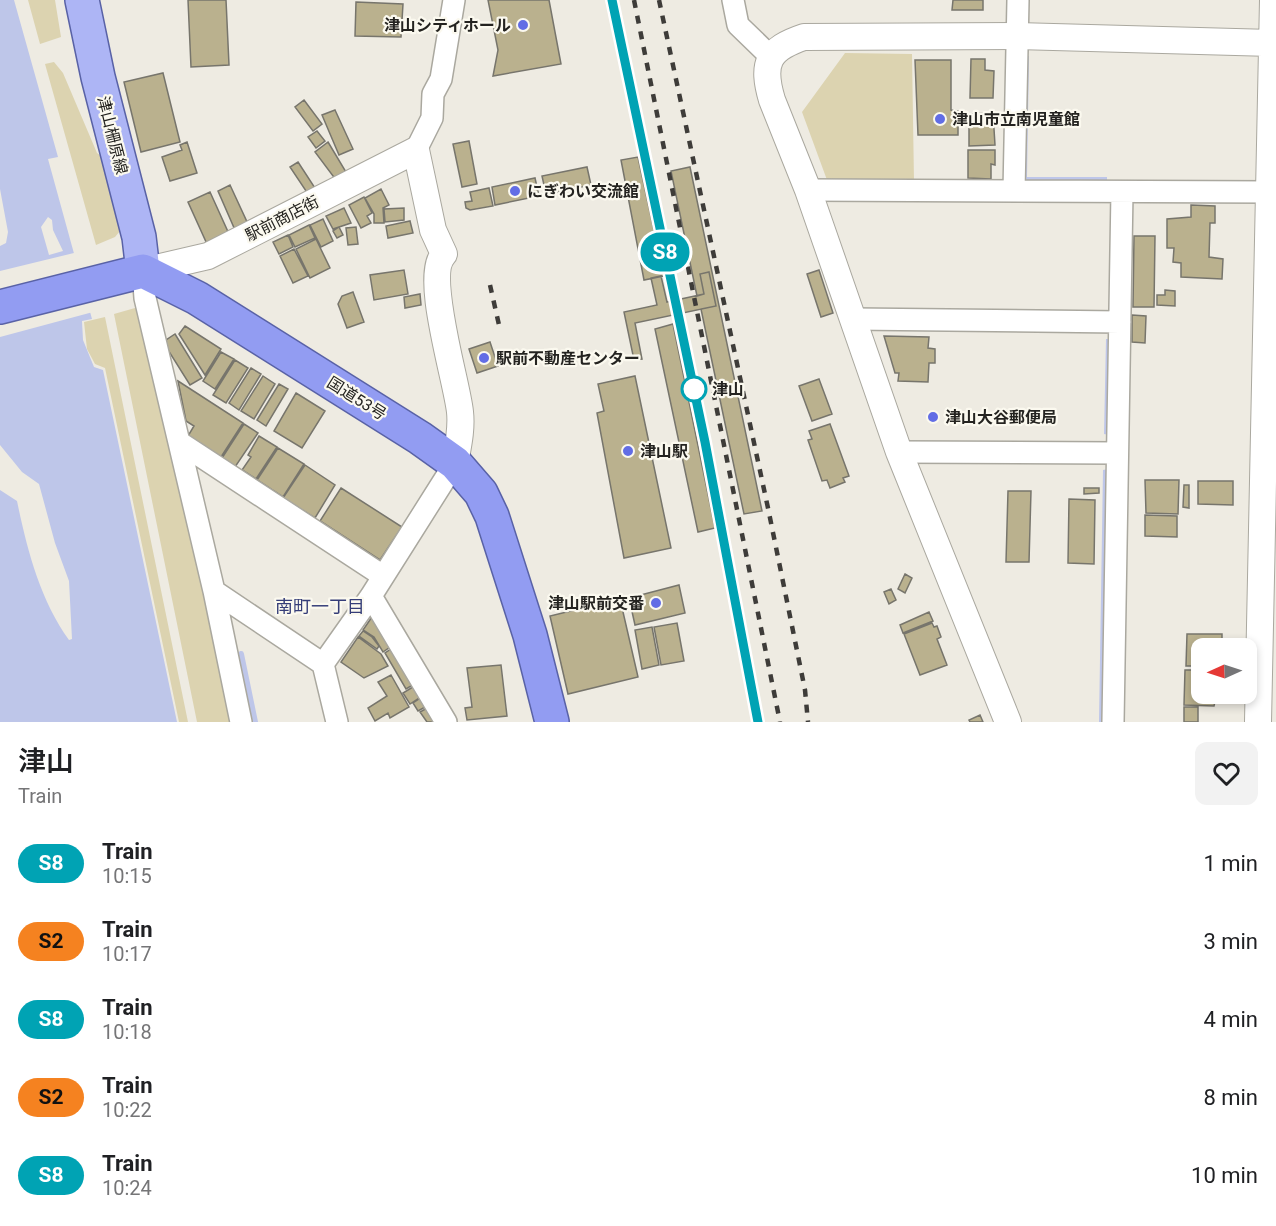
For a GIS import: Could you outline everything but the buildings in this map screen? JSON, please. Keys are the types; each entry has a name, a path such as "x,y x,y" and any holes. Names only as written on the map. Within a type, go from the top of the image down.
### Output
{"highway":[{"path":"0,307 138,271"},
{"name":"国道53号","path":"138,271 197,298 420,438 455,463 481,493 492,516 530,635 552,722"}],"main road":[{"name":"津山柵原線","path":"82,0 98,77 139,237 138,271"}],"street":[{"path":"323,664 371,596 455,463 461,420 439,303 437,266 438,260 444,254 433,230 416,150 432,118 434,94 441,79 454,0"},
{"path":"733,0 738,25 771,57"},
{"path":"1014,191 1018,0"},
{"path":"1258,722 1268,607 1273,0"},
{"path":"1008,722 899,452 808,190 768,85 767,65 782,45 804,37 1017,36 1274,44"},
{"name":"駅前商店街","path":"138,271 208,255 416,150"},
{"path":"808,190 1271,192"},
{"path":"1113,722 1122,192"},
{"path":"138,271 214,591 241,722"},
{"path":"853,320 1120,322"},
{"path":"179,442 383,576"},
{"path":"899,452 1117,453"},
{"path":"214,591 323,664 337,722"},
{"path":"371,596 446,722"}],"shaded area":[{"path":"28,0 55,0 61,37 40,44"},
{"path":"845,53 912,54 914,182 827,180 802,112"},
{"path":"54,62 63,73 97,153 104,158 125,225 115,237 96,245 45,64"},
{"path":"142,306 236,722 197,722 114,314"},
{"path":"105,317 188,722 179,722 105,368 95,364 87,349 84,322"}],"water":[{"path":"0,0 14,0 58,157 48,159 92,319 82,321 83,340 94,367 103,370 177,722 0,722 0,490 17,501 30,556 42,591 59,625 69,640 72,639 69,581 55,543 39,484 22,472 0,445 0,246 6,243 8,232 0,189","holes":["48,217 52,220 53,230 63,251 49,255 41,227"]},
{"path":"1029,56 1027,177 1107,177 1107,184 1030,183 1023,176 1025,57"},
{"path":"1106,339 1111,339 1109,435 1104,434"},
{"path":"1108,469 1104,722 1099,722 1103,470"}],"pier":[{"path":"78,252 93,312 0,337 0,271"}],"waterway":[{"path":"241,654 255,722"}],"railway":[{"path":"612,0 705,442 760,722"},
{"path":"634,0 780,722"},
{"path":"659,0 768,508 805,690 808,722"},
{"path":"490,285 499,325"}],"train":[{"name":"S8","path":"612,0 705,442 757,705 758,722"}],"place":[{"name":"津山シティホール","path":"523,25"},
{"name":"津山市立南児童館","path":"940,119"},
{"name":"にぎわい交流館","path":"515,191"},
{"name":"駅前不動産センター","path":"484,358"},
{"name":"津山","path":"694,389"},
{"name":"津山大谷郵便局","path":"933,417"},
{"name":"津山駅","path":"628,451"},
{"name":"津山駅前交番","path":"656,603"}],"district":[{"name":"南町一丁目","path":"320,607"}]}
